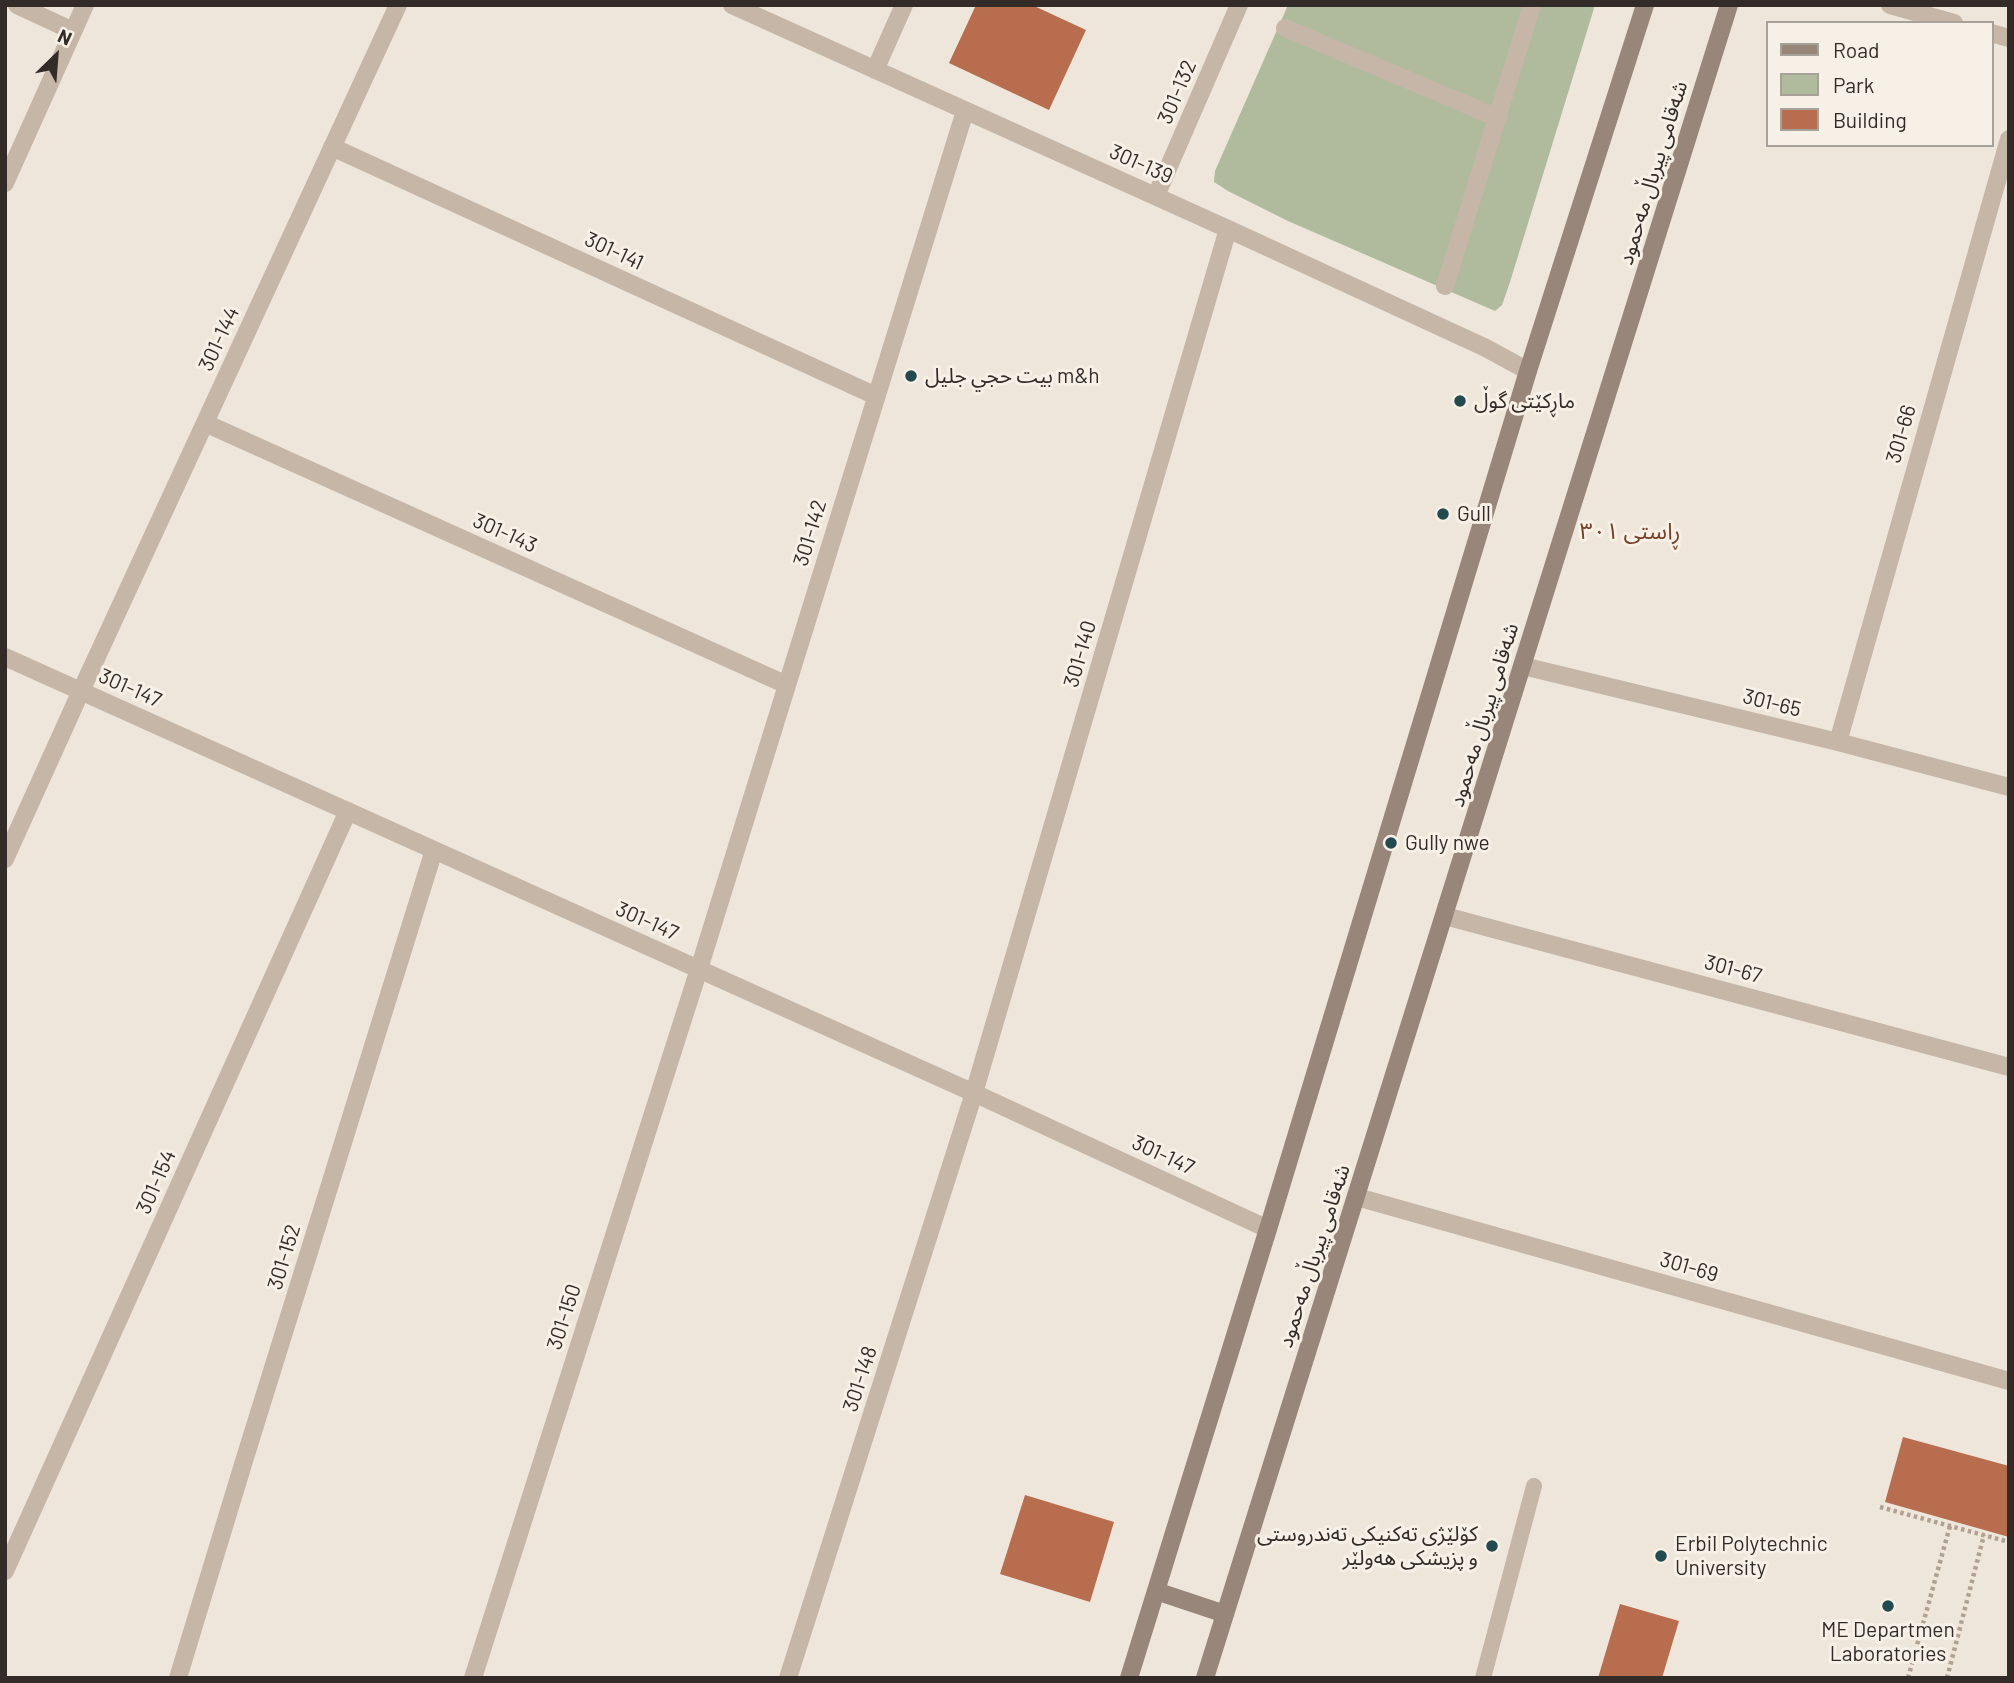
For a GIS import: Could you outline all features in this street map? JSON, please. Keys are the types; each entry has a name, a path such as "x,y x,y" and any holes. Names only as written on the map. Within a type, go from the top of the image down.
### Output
{"main road":[{"path":"1129,1678 1528,371 1644,5"},
{"name":"شەقامی پیرباڵ مەحمود","path":"1205,1678 1729,5"},
{"path":"1156,1591 1224,1614"}],"street":[{"path":"18,5 73,31"},
{"path":"5,184 85,5"},
{"name":"301-144","path":"5,859 398,5"},
{"name":"301-139","path":"732,5 1228,229 1486,348 1528,371"},
{"path":"875,70 904,5"},
{"name":"301-132","path":"1156,196 1238,5"},
{"path":"1445,286 1532,5"},
{"path":"1890,5 1947,21"},
{"path":"1284,29 1498,118"},
{"name":"301-142","path":"699,969 965,111"},
{"name":"301-66","path":"1838,742 2009,139"},
{"name":"301-141","path":"332,147 876,396"},
{"name":"301-140","path":"974,1093 1228,229"},
{"name":"301-143","path":"205,423 787,685"},
{"name":"301-147","path":"5,657 974,1093 1268,1229"},
{"name":"301-65","path":"1523,666 1838,742 2009,787"},
{"name":"301-154","path":"5,1571 348,811"},
{"name":"301-152","path":"178,1678 435,850"},
{"name":"301-67","path":"1445,916 2009,1067"},
{"name":"301-150","path":"473,1678 699,969"},
{"name":"301-148","path":"788,1678 974,1093"},
{"name":"301-69","path":"1357,1197 2009,1381"}],"lane":[{"path":"1483,1678 1534,1486"}],"path":[{"path":"1880,1507 2009,1542"},
{"path":"1908,1678 1950,1526"},
{"path":"1947,1678 1984,1535"}],"green space":[{"path":"1288,5 1595,5 1510,282 1502,305 1495,311 1288,221 1214,182 1215,171"}],"building":[{"path":"976,5 1032,5 1086,30 1049,110 949,63"},
{"path":"1903,1437 2009,1466 2009,1537 1885,1502"},
{"path":"1025,1495 1114,1522 1090,1602 1000,1574"},
{"path":"1620,1604 1679,1621 1662,1678 1598,1678"}],"place":[{"name":"بيت حجي جليل m&h","path":"911,376"},
{"name":"ماڕکێتی گوڵ","path":"1460,401"},
{"name":"Gull","path":"1443,514"},
{"name":"Gully nwe","path":"1391,843"},
{"name":"کۆلێژی تەکنیکی تەندروستی و پزیشکی هەولێر","path":"1492,1546"},
{"name":"Erbil Polytechnic University","path":"1661,1556"},
{"name":"ME Departmen Laboratories","path":"1888,1606"}],"district":[{"name":"ڕاستی ٣٠١","path":"1630,531"}]}
